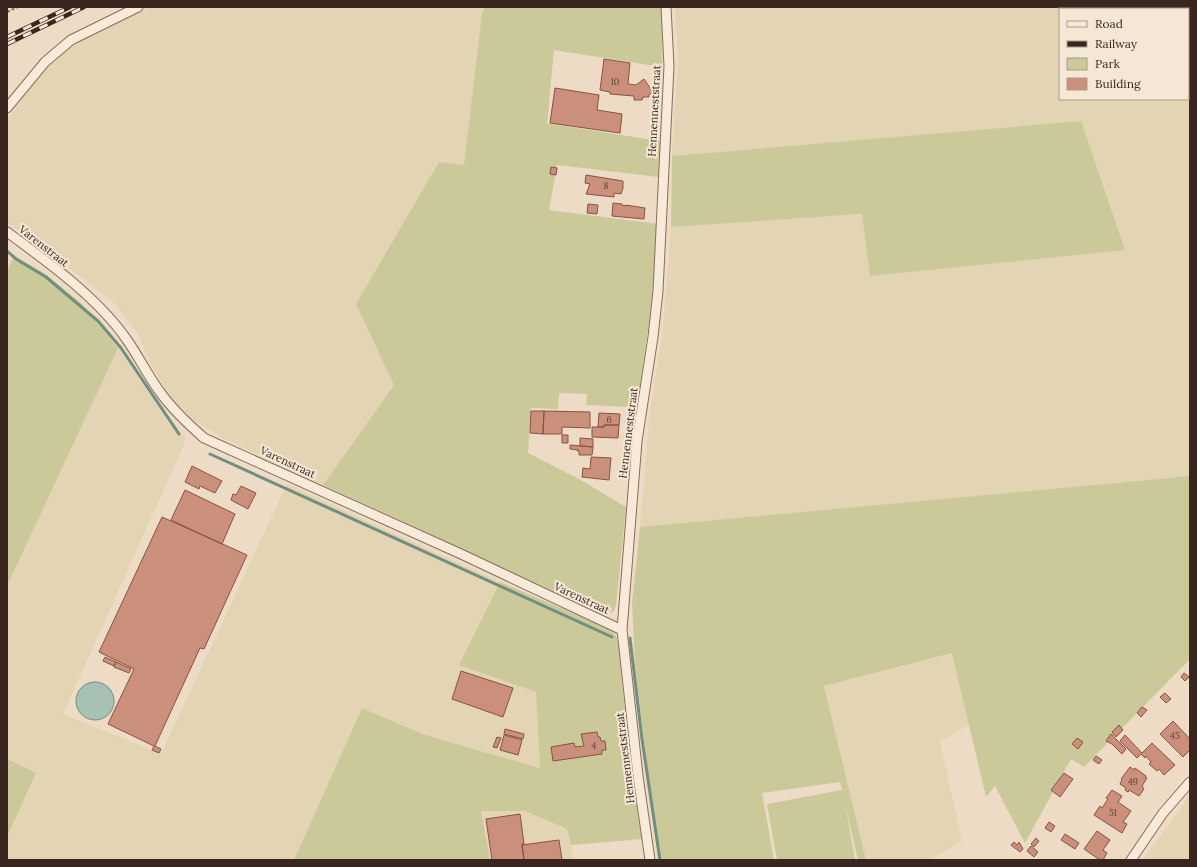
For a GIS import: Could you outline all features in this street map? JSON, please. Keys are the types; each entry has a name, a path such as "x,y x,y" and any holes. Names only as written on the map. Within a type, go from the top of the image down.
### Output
{"street":[{"path":"7,108 45,62 71,40 138,7"},
{"name":"Hennenneststraat","path":"650,860 638,776 622,630 637,441 653,336 658,291 669,66 666,7"},
{"name":"Varenstraat","path":"7,232 68,279 98,307 127,340 160,393 187,424 204,438 622,630"},
{"path":"1131,860 1163,813 1190,782"}],"path":[{"path":"7,12 18,7"}],"shaded area":[{"path":"150,7 485,7 482,13 464,165 439,162 356,304 394,385 323,485 221,437 193,420 172,398 151,365 137,332 114,303 62,262 7,222 7,120 45,71 68,50 81,41"},
{"path":"675,7 1190,7 1190,476 640,527 650,412 663,329 671,227 862,214 870,276 1124,249 1081,121 672,156 678,60"},
{"path":"118,348 186,440 63,714 161,754 287,484 500,582 459,665 536,692 540,768 425,735 362,708 294,860 7,860 7,837 36,773 7,759 7,586"},
{"path":"953,653 969,725 940,741 962,841 930,860 866,860 824,686"},
{"path":"91,682 99,682 109,687 113,694 113,708 109,715 99,720 91,720 81,715 79,712 76,705 76,697 81,687 84,685"},
{"path":"1190,795 1190,860 1143,860"},
{"path":"481,811 525,811 567,829 574,860 490,860"}],"green space":[{"path":"485,7 662,7 662,67 554,50 547,124 660,141 659,177 557,165 549,210 658,224 654,287 638,401 632,407 586,405 587,394 559,393 558,409 531,408 528,453 579,479 626,507 616,605 614,611 606,615 323,485 394,385 356,304 439,162 464,165 482,13"},
{"path":"1081,121 1125,250 870,276 862,214 671,227 672,156"},
{"path":"14,255 44,273 81,303 118,348 7,586 7,271"},
{"path":"1190,476 1190,659 1084,767 1071,759 1025,843 995,786 986,797 952,653 824,686 866,860 858,860 845,803 855,860 777,860 767,804 842,790 840,782 762,793 774,860 658,860 635,665 632,603 640,527"},
{"path":"500,582 610,629 615,634 618,641 634,790 642,839 571,845 567,829 525,811 481,811 490,860 294,860 362,708 425,735 540,768 536,692 459,665"},
{"path":"7,759 36,773 7,837"}],"building":[{"path":"604,59 630,63 628,84 636,85 644,79 653,92 649,95 649,97 643,97 642,100 634,100 634,96 610,94 610,92 600,90"},
{"path":"555,88 599,95 597,110 622,114 620,133 550,123"},
{"path":"551,167 557,168 556,175 550,174"},
{"path":"586,175 623,181 621,194 614,193 614,197 586,194 590,184 585,183"},
{"path":"613,203 645,208 644,219 612,216"},
{"path":"588,204 598,205 597,214 587,213"},
{"path":"531,411 544,411 543,434 530,433"},
{"path":"544,411 590,412 590,428 562,427 562,434 543,434"},
{"path":"599,413 620,414 619,425 604,425 604,427 598,427"},
{"path":"604,425 619,425 618,438 592,437 592,427 604,427"},
{"path":"562,435 568,435 568,443 562,443"},
{"path":"580,438 593,439 593,447 580,446"},
{"path":"570,445 593,447 592,455 579,455 578,450 570,449"},
{"path":"591,457 611,458 609,480 582,477 583,468 590,469"},
{"path":"192,466 222,481 215,493 200,486 199,489 185,482"},
{"path":"241,486 256,493 248,509 231,500 233,494 236,495"},
{"path":"185,490 235,514 222,544 171,520"},
{"path":"162,517 247,555 204,649 200,648 155,746 161,749 159,753 152,750 154,746 108,724 134,669 99,652"},
{"path":"105,657 116,662 114,666 103,661"},
{"path":"116,662 131,669 129,673 114,667"},
{"path":"461,671 513,688 503,717 452,699"},
{"path":"1184,673 1189,677 1185,681 1181,677"},
{"path":"1165,693 1171,699 1166,703 1160,697"},
{"path":"1142,707 1147,710 1141,717 1137,713"},
{"path":"1173,721 1190,739 1190,750 1183,757 1160,734"},
{"path":"1119,725 1123,730 1116,737 1112,732"},
{"path":"505,729 524,734 523,739 504,734"},
{"path":"597,732 601,741 605,741 606,750 602,750 602,754 553,761 551,747 574,743 575,747 584,746 581,734"},
{"path":"1111,734 1126,749 1122,754 1112,744 1106,741"},
{"path":"504,735 522,740 518,755 500,750"},
{"path":"1125,735 1142,753 1152,743 1175,765 1164,775 1159,769 1157,771 1149,764 1151,762 1146,756 1145,758 1141,754 1137,758 1120,741"},
{"path":"497,737 501,738 497,748 493,747"},
{"path":"1077,738 1083,742 1078,749 1072,744"},
{"path":"1096,756 1102,760 1099,764 1093,760"},
{"path":"1130,767 1134,770 1135,768 1147,778 1142,786 1144,789 1139,796 1129,790 1128,792 1125,790 1126,788 1120,784 1121,779"},
{"path":"1064,773 1073,779 1060,797 1051,790"},
{"path":"1112,790 1122,796 1118,802 1131,811 1123,822 1127,824 1122,833 1094,815 1100,806 1102,808 1108,799 1106,798"},
{"path":"520,814 524,844 522,844 524,860 492,860 486,819"},
{"path":"1049,822 1055,826 1051,832 1045,828"},
{"path":"1097,831 1110,840 1103,850 1107,853 1103,860 1100,860 1084,849"},
{"path":"1065,834 1079,843 1075,849 1061,840"},
{"path":"1036,838 1039,841 1034,847 1031,844"},
{"path":"559,840 562,860 524,860 522,845"},
{"path":"1014,842 1017,845 1019,842 1023,849 1020,852 1011,845"},
{"path":"1031,846 1038,852 1034,857 1027,851"}],"waterway":[{"path":"7,251 16,259 46,277 98,321 121,348 179,434"},
{"path":"210,454 612,637"},
{"path":"630,638 642,739 660,860"}],"railway":[{"path":"7,37 70,7"},
{"path":"7,44 84,7"}]}
